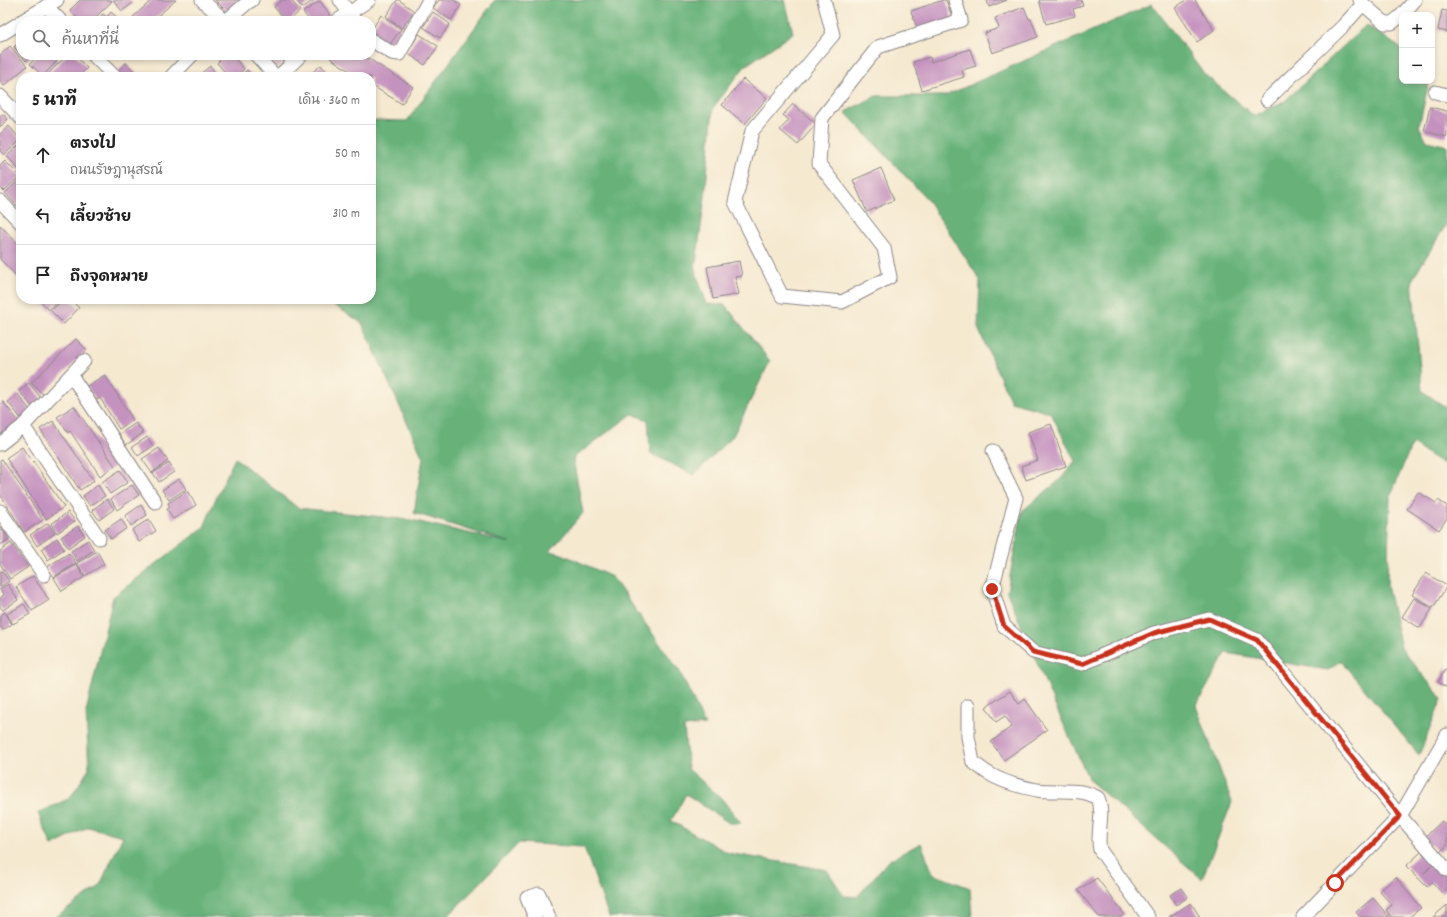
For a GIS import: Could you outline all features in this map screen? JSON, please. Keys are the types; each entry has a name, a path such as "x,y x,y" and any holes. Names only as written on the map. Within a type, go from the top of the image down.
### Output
{"street":[{"path":"202,0 220,16"},
{"path":"232,16 252,0"},
{"path":"340,0 351,16"},
{"path":"353,16 369,0"},
{"path":"376,43 392,53 399,54 429,0"},
{"path":"824,0 833,35 752,131 735,202 782,296 842,302 890,277 884,248 819,164 822,118 878,47 961,20 954,0"},
{"path":"1405,12 1415,0"},
{"path":"1268,100 1342,26 1362,2 1386,23 1392,23 1399,17"},
{"path":"30,16 51,3 58,16"},
{"path":"0,35 16,25"},
{"path":"98,60 110,72"},
{"path":"176,72 187,60"},
{"path":"261,60 272,72"},
{"path":"282,72 296,60"},
{"path":"0,96 16,113"},
{"path":"0,201 16,218"},
{"path":"0,444 23,426 84,361"},
{"path":"71,375 155,502"},
{"path":"23,426 99,538"},
{"path":"993,451 1016,498 992,589 1004,626 1010,632 1033,652 1082,664 1154,633 1209,619 1257,640 1400,816 1447,870"},
{"path":"0,511 44,575"},
{"path":"968,706 968,737 973,762 988,773 1010,783 1038,790 1079,792 1091,794 1098,798 1101,812 1098,842 1100,850 1148,917"},
{"path":"1302,917 1400,816 1447,735"},
{"path":"536,917 527,898 539,894 549,917"}],"green space":[{"path":"495,0 785,0 793,33 745,66 713,108 705,197 695,270 707,304 725,305 770,361 733,436 694,475 650,453 648,420 632,414 573,458 583,513 550,551 562,554 612,577 680,672 705,725 684,727 688,769 721,798 741,823 729,823 686,794 671,821 728,853 827,870 844,896 857,897 888,861 921,843 933,874 970,888 972,917 609,917 584,847 519,843 447,917 56,917 99,887 123,836 88,827 52,846 38,813 70,798 89,769 86,712 113,597 204,527 235,458 298,508 411,520 511,543 414,513 423,458 362,323 332,304 376,304 376,120 407,121"},
{"path":"1152,4 1204,74 1254,116 1285,101 1366,25 1399,47 1399,84 1428,84 1419,126 1427,141 1447,146 1447,223 1412,280 1422,391 1447,408 1447,466 1412,444 1390,497 1387,585 1401,648 1442,699 1419,755 1341,661 1328,670 1226,653 1196,706 1232,802 1202,879 1089,780 1054,703 1007,592 1022,511 1060,480 1075,461 1051,413 1011,402 978,328 980,280 927,199 845,112 876,96 945,96"}],"building":[{"path":"80,0 112,1 97,16 75,16 70,10"},
{"path":"113,0 130,0 133,3 122,11"},
{"path":"152,0 176,0 158,16 134,16"},
{"path":"215,0 240,0 228,13"},
{"path":"282,0 291,0 300,11 294,16 282,16 274,7"},
{"path":"296,0 314,0 302,8"},
{"path":"397,0 414,11 402,28 386,16"},
{"path":"439,0 454,0 461,5 451,20 433,8"},
{"path":"946,0 953,20 918,31 911,11"},
{"path":"987,0 1007,0 989,7"},
{"path":"1039,0 1081,0 1083,6 1073,9 1075,16 1046,24"},
{"path":"1186,0 1195,0 1214,30 1197,42 1175,8"},
{"path":"320,1 330,15 306,16 303,12"},
{"path":"1024,7 1029,19 1031,19 1038,37 992,53 985,33 999,28 995,18"},
{"path":"1442,10 1447,11 1447,32 1438,30"},
{"path":"111,12 115,16 108,16"},
{"path":"433,12 450,24 440,38 423,27"},
{"path":"381,15 401,29 390,44 376,34 376,23"},
{"path":"419,34 438,46 425,65 407,53"},
{"path":"10,46 16,53 16,60 22,60 27,66 20,72 16,72 16,76 4,86 0,81 0,55"},
{"path":"970,49 976,66 962,70 964,77 922,90 913,62 930,57 931,62"},
{"path":"34,60 58,60 47,72 39,72 30,64"},
{"path":"62,60 80,60 87,68 83,72 50,72"},
{"path":"220,60 236,60 244,69 241,72 225,72 217,63"},
{"path":"270,60 286,60 277,68"},
{"path":"333,60 371,60 413,87 402,104 376,88 376,72 351,72"},
{"path":"126,63 135,72 117,72"},
{"path":"321,65 327,72 313,72"},
{"path":"210,66 215,72 203,72"},
{"path":"743,79 767,98 745,124 722,105"},
{"path":"793,104 816,124 798,145 780,130 789,120 783,115"},
{"path":"1430,107 1447,111 1447,137 1424,131"},
{"path":"3,114 8,119 0,127 0,116"},
{"path":"9,126 16,134 16,144 4,155 0,151 0,134"},
{"path":"16,148 16,166 7,156"},
{"path":"5,161 16,172 16,180 4,191 0,187 0,166"},
{"path":"881,168 894,200 867,212 853,180"},
{"path":"16,183 16,205 5,193"},
{"path":"0,225 16,242 16,276 0,259"},
{"path":"739,261 742,276 735,277 739,294 713,299 707,267"},
{"path":"44,304 56,304 49,310"},
{"path":"58,304 75,304 79,308 64,324 51,311"},
{"path":"76,339 87,350 43,394 31,383"},
{"path":"105,375 133,420 119,429 100,398 96,400 87,386"},
{"path":"29,383 44,402 34,409 19,391"},
{"path":"18,394 32,413 22,420 8,402"},
{"path":"3,402 21,424 0,441 0,404"},
{"path":"74,406 115,466 100,476 70,431 68,433 57,417"},
{"path":"53,421 94,481 80,490 40,429"},
{"path":"136,423 143,433 126,445 119,434"},
{"path":"1051,424 1066,466 1026,480 1021,466 1038,460 1028,432"},
{"path":"147,437 153,446 138,456 132,447"},
{"path":"22,447 64,507 46,519 6,458"},
{"path":"159,448 168,461 152,473 142,459"},
{"path":"2,459 43,520 24,532 0,494 0,460"},
{"path":"169,463 174,472 159,482 153,473"},
{"path":"120,470 128,482 110,494 102,482"},
{"path":"179,479 186,489 169,500 162,490"},
{"path":"98,485 105,496 90,506 83,496"},
{"path":"132,485 139,495 117,510 111,499"},
{"path":"187,491 196,505 173,519 167,509 170,508 168,503"},
{"path":"1418,492 1436,503 1438,500 1447,506 1447,518 1439,530 1407,509"},
{"path":"107,499 114,509 99,520 92,510"},
{"path":"141,505 147,515 131,526 125,516"},
{"path":"68,512 75,521 57,533 51,524"},
{"path":"121,519 127,528 111,539 105,530"},
{"path":"149,519 156,531 139,542 132,530"},
{"path":"48,523 55,533 37,546 30,535"},
{"path":"0,526 9,539 0,545"},
{"path":"78,526 85,536 68,548 61,537"},
{"path":"57,538 64,549 48,560 41,549"},
{"path":"88,540 94,550 77,561 71,551"},
{"path":"11,543 28,567 10,579 0,564 0,551"},
{"path":"97,551 104,564 85,576 77,563"},
{"path":"69,553 76,563 54,577 47,567"},
{"path":"77,564 84,577 62,591 54,578"},
{"path":"2,571 9,581 0,587 0,572"},
{"path":"1426,573 1447,586 1433,608 1412,595"},
{"path":"33,576 49,600 32,611 16,587"},
{"path":"8,584 18,600 3,610 0,607 0,598 4,595 0,589"},
{"path":"1414,598 1432,609 1420,628 1402,617"},
{"path":"24,604 30,614 13,624 7,614"},
{"path":"5,612 12,624 3,630 0,626 0,616"},
{"path":"1447,667 1447,688 1438,682"},
{"path":"1010,691 1019,704 1025,699 1047,730 1004,760 991,742 1012,726 1005,716 996,722 986,707"},
{"path":"1442,821 1447,826 1447,845 1439,853 1424,838"},
{"path":"1421,852 1433,864 1423,874 1435,863 1447,877 1447,888 1442,893 1432,882 1427,887 1406,866"},
{"path":"1396,877 1421,908 1409,917 1391,917 1386,910 1392,905 1379,891"},
{"path":"1097,878 1124,914 1121,917 1099,917 1078,890"},
{"path":"1182,888 1188,897 1176,905 1170,895"},
{"path":"1373,898 1389,917 1360,917 1356,912"},
{"path":"1191,903 1200,917 1169,917"},
{"path":"1447,905 1447,917 1433,917"}],"route":[{"path":"992,589 1004,626 1033,652 1082,664 1154,633 1209,619 1257,640 1400,816 1335,883"}]}
